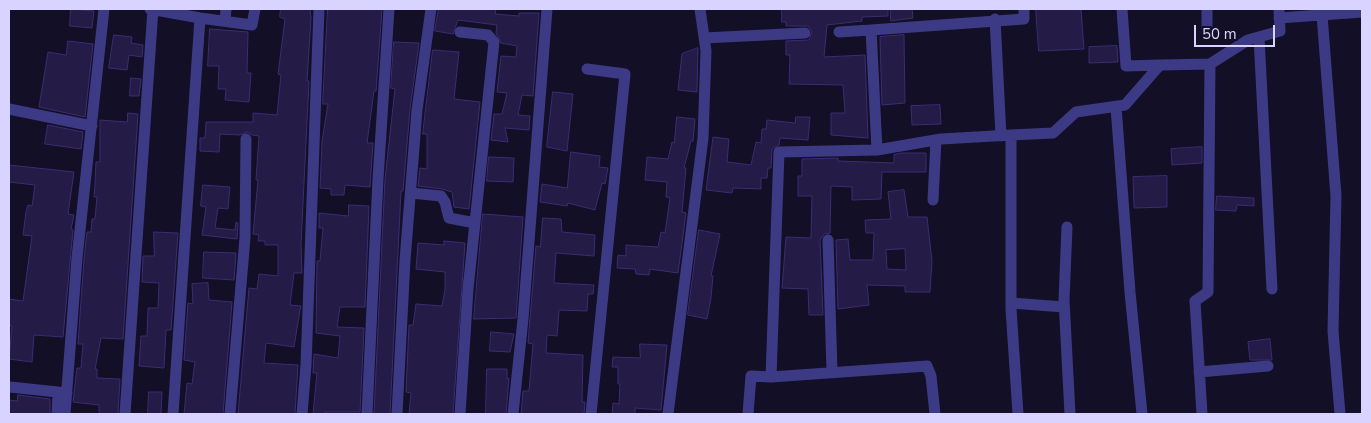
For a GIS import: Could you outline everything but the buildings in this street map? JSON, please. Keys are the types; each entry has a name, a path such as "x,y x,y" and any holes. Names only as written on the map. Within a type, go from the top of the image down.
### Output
{"street":[{"path":"57,414 62,393 104,9"},
{"path":"126,414 151,9 252,25 255,9"},
{"path":"225,22 226,9"},
{"path":"302,414 306,365 319,9"},
{"path":"368,414 378,179 389,9"},
{"path":"397,414 405,260 412,193 417,110 431,9"},
{"path":"514,414 524,319 547,9"},
{"path":"668,414 703,138 706,50 700,9"},
{"path":"839,32 1024,19 1024,9"},
{"path":"1122,9 1126,66 1210,64 1248,40 1280,30 1279,14 1322,15 1362,12"},
{"path":"1207,9 1207,28"},
{"path":"1322,15 1336,196 1333,331 1340,414"},
{"path":"173,414 200,18"},
{"path":"995,20 1006,135 1011,303 1018,414"},
{"path":"871,30 876,150"},
{"path":"460,32 488,36 494,42 468,289 460,414"},
{"path":"704,38 805,33"},
{"path":"1259,37 1272,289"},
{"path":"1202,414 1194,301 1208,292 1210,64"},
{"path":"771,377 780,152 876,150 936,140 1053,133 1076,112 1125,105 1160,65"},
{"path":"587,69 625,74 591,414"},
{"path":"1116,106 1130,292 1142,414"},
{"path":"9,109 92,126"},
{"path":"230,414 245,238 246,139"},
{"path":"932,200 936,140"},
{"path":"412,193 441,196 445,202 449,218 475,223"},
{"path":"1066,227 1064,307 1070,414"},
{"path":"828,240 832,372"},
{"path":"1011,303 1064,307"},
{"path":"748,414 751,376 771,377 926,366 931,376 935,414"},
{"path":"1199,372 1268,366"},
{"path":"10,387 62,393"},
{"path":"62,393 65,414"}]}
